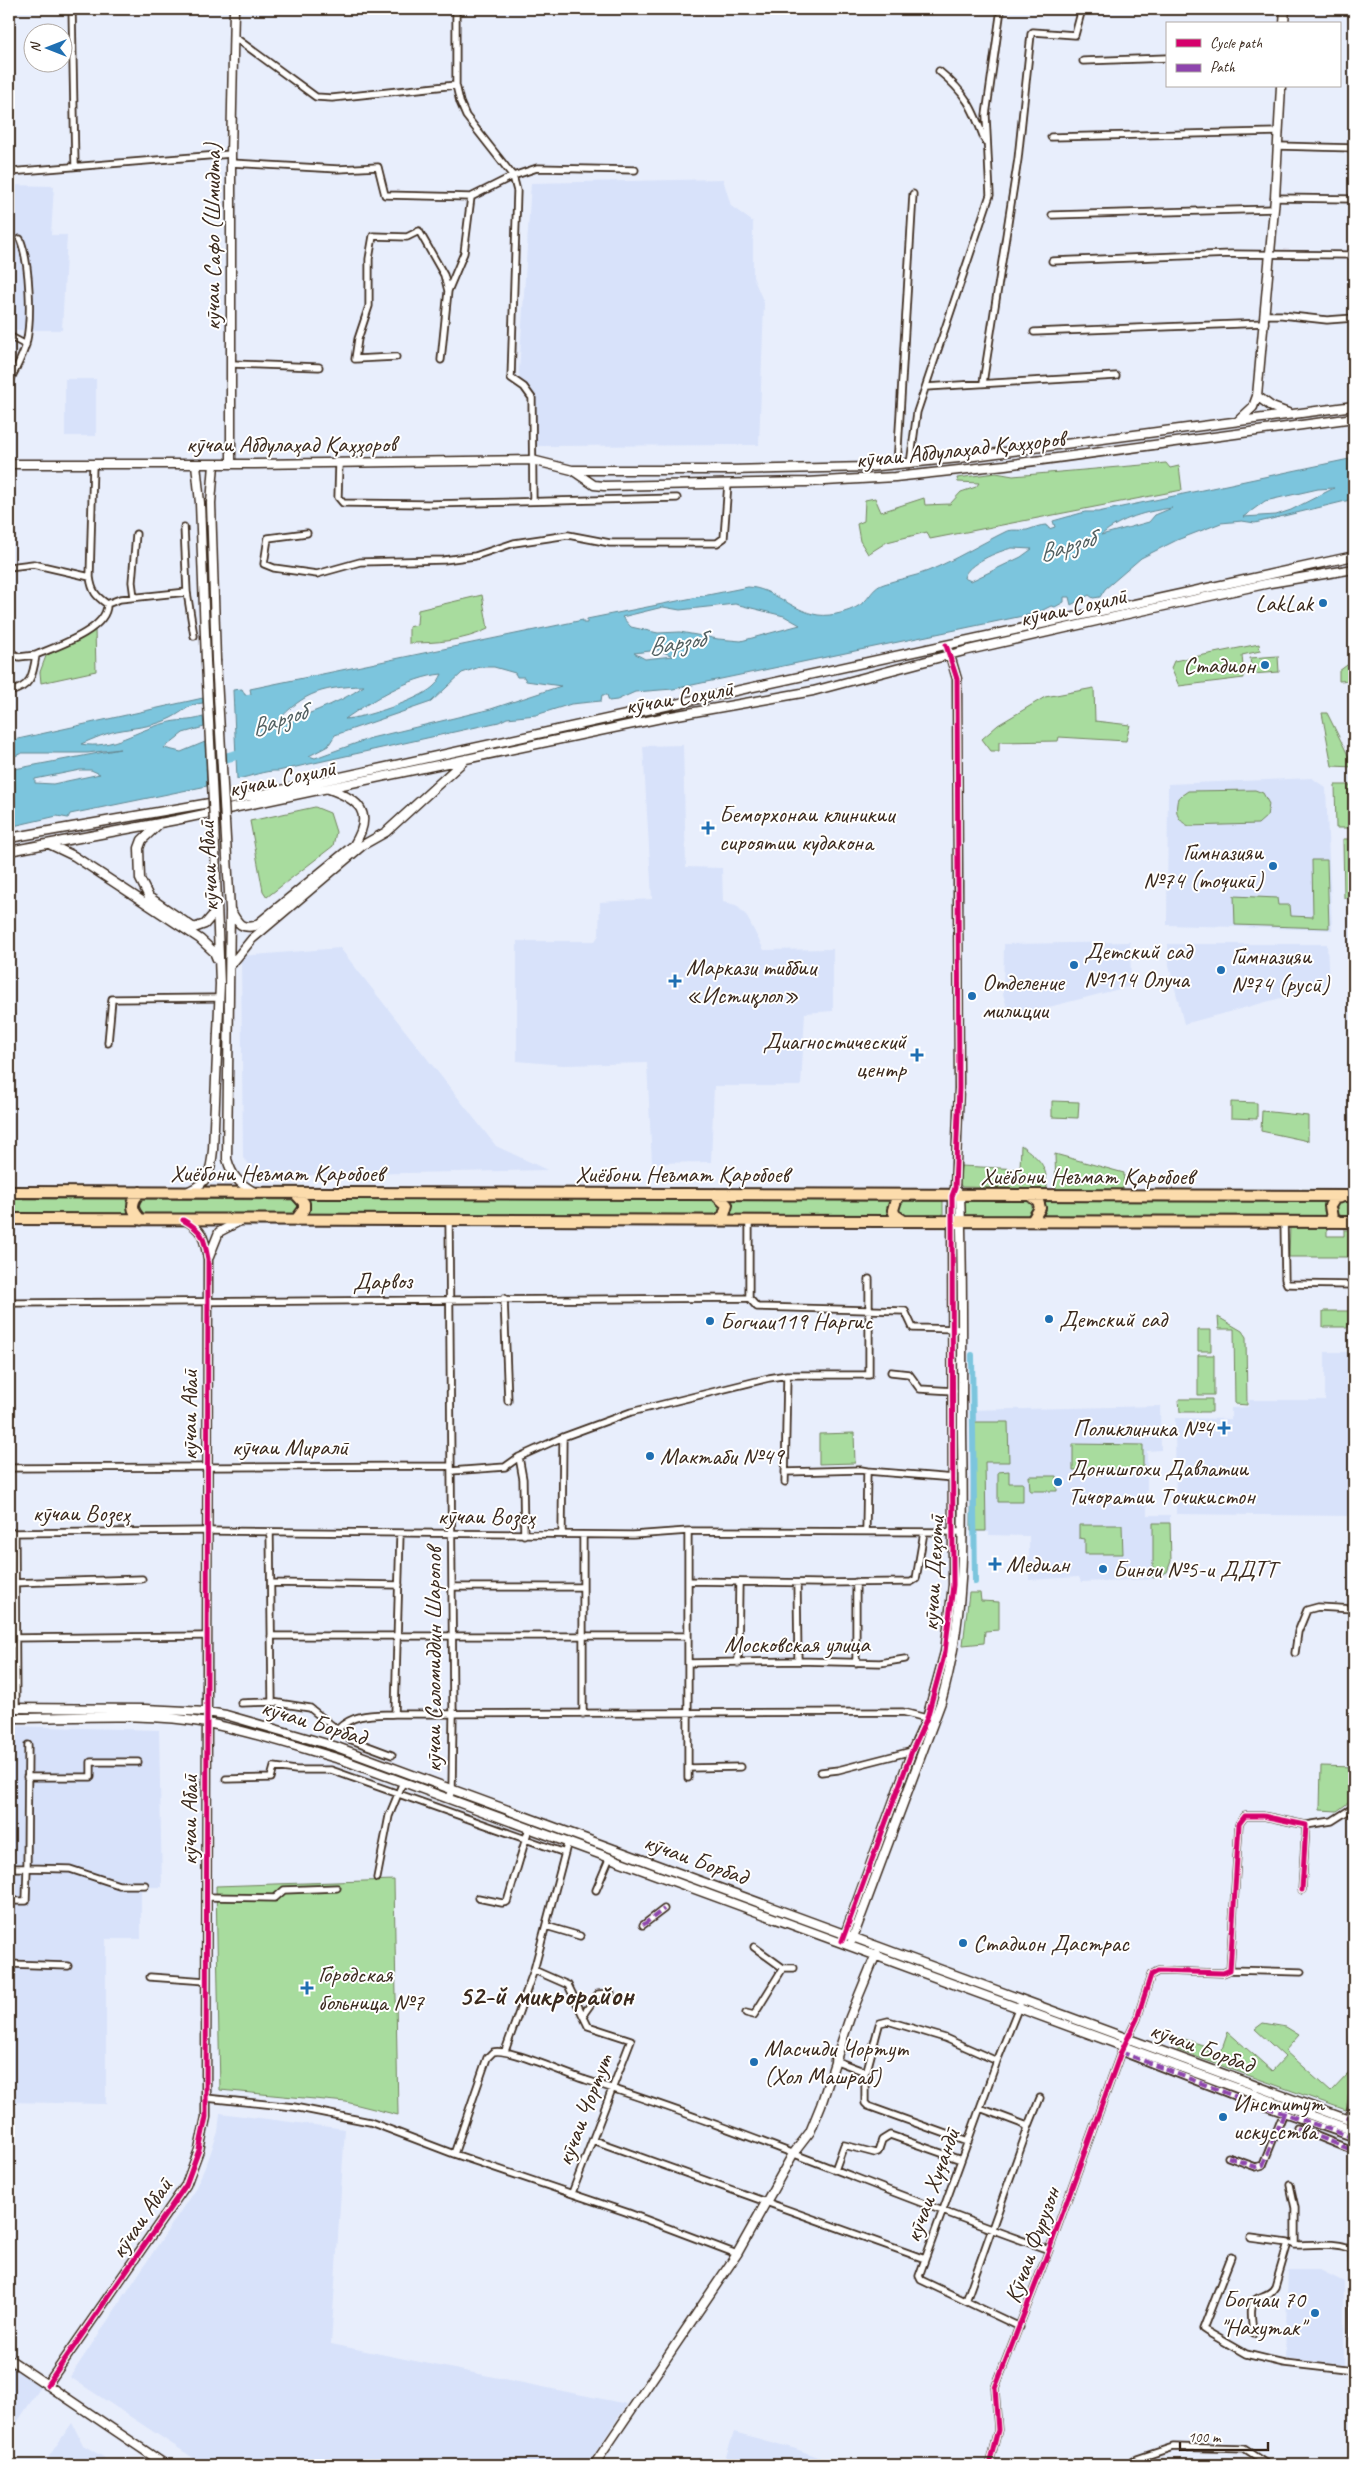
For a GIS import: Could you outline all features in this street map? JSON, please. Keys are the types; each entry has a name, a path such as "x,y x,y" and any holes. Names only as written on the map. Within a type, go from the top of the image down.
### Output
{"highway":[{"name":"Хиёбони Неъмат Қаробоев","path":"9,1192 900,1196 955,1193 1349,1196"},
{"path":"140,1192 135,1198 132,1209 141,1220"},
{"path":"294,1193 304,1203 304,1208 296,1220"},
{"path":"714,1194 727,1205 724,1215 717,1221"},
{"path":"1029,1195 1038,1200 1040,1208 1032,1221"},
{"path":"900,1196 896,1200 893,1210 895,1216 904,1221"},
{"path":"1339,1222 1332,1218 1330,1206 1335,1198 1349,1196"},
{"name":"Хиёбони Неъмат Қаробоев","path":"9,1220 1354,1222"}],"main road":[{"name":"кӯчаи Сафо (Шмидта)","path":"231,464 231,154 234,9"},
{"path":"1284,22 1285,9"},
{"path":"1237,422 1253,407 1257,396 1275,198 1281,88"},
{"path":"1257,396 1272,407 1290,414"},
{"name":"кӯчаи Абдулаҳад Қаҳҳоров","path":"9,464 338,464 532,460 572,470 729,470 897,465 1354,406"},
{"name":"кӯчаи Абдулаҳад Қаҳҳоров","path":"572,470 594,485 868,479 968,470 1354,418"},
{"name":"кӯчаи Абаӣ","path":"187,1192 206,1181 211,1170 219,998 218,908 200,503 196,464"},
{"name":"кӯчаи Абаӣ","path":"214,464 212,503 216,660 230,910 227,1159 230,1172 237,1182 256,1193"},
{"path":"9,838 267,793 1354,556"},
{"name":"кӯчаи Соҳилӣ","path":"9,852 160,823 666,718 836,686 950,655 1270,583 1354,568"},
{"name":"кӯчаи Деҳотӣ","path":"848,1939 930,1719 949,1676 961,1601 963,1532 962,1328 955,1193 959,1088 957,679 946,645"},
{"path":"831,671 836,686"},
{"path":"230,966 252,939 363,845 386,832 467,759"},
{"path":"230,910 239,925 245,928 255,926 354,845 362,832 364,819 359,806 349,796 327,788"},
{"path":"160,823 142,840 139,848 138,867 140,879 149,897 194,928 206,924 218,908"},
{"path":"49,844 74,856 200,939 214,952 219,964"},
{"name":"кӯчаи Абаӣ","path":"47,2384 186,2185 199,2150 206,2117 206,1466 208,1259 201,1233 196,1227 183,1220"},
{"name":"кӯчаи Абаӣ","path":"208,1259 219,1232 226,1226 242,1220"},
{"name":"кӯчаи Деҳотӣ","path":"848,1939 912,1751 930,1719 945,1652 953,1585 956,1221"},
{"name":"кӯчаи Борбад","path":"12,1708 145,1709 207,1712 226,1715 334,1746 1021,2003 1124,2046 1285,2109 1354,2131"},
{"name":"кӯчаи Борбад","path":"9,1718 106,1718 207,1723 342,1760 610,1857 848,1939 876,1954 1021,2003"},
{"path":"594,2465 737,2254 793,2154 816,2122 834,2060 876,1954"},
{"name":"кӯчаи Борбад","path":"1124,2046 1351,2120"},
{"path":"9,2359 166,2465"}],"street":[{"path":"10,9 9,172 231,154"},
{"path":"72,9 75,166"},
{"path":"456,9 456,85 466,116 513,176 517,191 511,378 524,387 532,398 533,501"},
{"path":"910,464 918,412 990,195 986,115 1001,9"},
{"path":"983,383 1018,159 1031,34 1033,32 1075,35 1082,9"},
{"path":"233,36 316,97 340,97 456,85"},
{"path":"1082,61 1166,58"},
{"path":"939,71 960,88 974,113 988,147"},
{"path":"1051,137 1279,132"},
{"path":"1278,146 1354,148"},
{"path":"231,163 338,169 378,167 385,195 471,197 513,176 537,168 635,170"},
{"path":"897,465 913,194"},
{"path":"441,360 448,291 464,253 471,197"},
{"path":"1275,198 1354,199"},
{"path":"1052,215 1274,209"},
{"path":"396,357 354,359 358,339 369,306 369,259 373,236 407,237 419,231 444,275 448,291"},
{"path":"9,384 26,345 29,324 27,268 25,252 20,239"},
{"path":"1052,261 1270,254 1354,255"},
{"path":"1034,332 1265,319 1282,315 1326,320 1354,318"},
{"path":"9,336 26,345"},
{"path":"231,364 319,367"},
{"path":"926,387 1116,376"},
{"path":"93,464 90,578 92,589 97,597 107,604 134,597 188,592"},
{"path":"338,464 338,497 342,503 429,504 677,498"},
{"path":"307,533 268,538 264,564 274,568 317,574 360,562 444,560 475,556 514,543 568,535 610,543 717,543 724,538 728,483"},
{"path":"184,527 188,592 194,636"},
{"path":"134,597 132,582 136,534"},
{"path":"9,567 32,564 90,578"},
{"path":"9,651 19,657 36,655 92,628 107,612 107,604"},
{"path":"9,692 22,689 27,685 34,668 36,655"},
{"path":"108,1043 112,999 219,998"},
{"name":"кӯчаи Саломиддин Шаропов","path":"449,1798 452,1790 453,1715 450,1469 450,1220"},
{"path":"748,1221 749,1298 757,1307 905,1311 912,1328 962,1328"},
{"path":"1284,1222 1285,1279 1287,1284 1354,1284"},
{"path":"869,1280 870,1311"},
{"name":"Дарвоз","path":"16,1303 207,1303 449,1298 749,1298"},
{"path":"504,1298 508,1402"},
{"name":"кӯчаи Миралӣ","path":"9,1468 206,1466 450,1469 505,1467 519,1457 563,1437 632,1412 786,1375 869,1375 870,1311"},
{"path":"891,1372 909,1374 920,1389 954,1391"},
{"path":"785,1482 786,1375"},
{"path":"562,1534 563,1437"},
{"path":"519,1457 523,1478 524,1535"},
{"path":"785,1472 861,1470 954,1478"},
{"path":"866,1531 867,1471"},
{"path":"688,1531 688,1778"},
{"name":"кӯчаи Возеҳ","path":"12,1533 270,1532 634,1535 688,1531 963,1532"},
{"path":"270,1532 272,1702"},
{"path":"688,1581 914,1581 924,1532"},
{"path":"12,1533 12,1708"},
{"path":"395,1714 400,1534"},
{"path":"583,1535 583,1714"},
{"path":"12,1583 142,1580"},
{"path":"738,1663 739,1582"},
{"path":"797,1582 798,1661"},
{"path":"856,1582 856,1662"},
{"path":"271,1583 399,1585"},
{"path":"452,1587 583,1588"},
{"path":"1295,1653 1298,1632 1307,1610 1318,1606 1354,1609"},
{"path":"12,1638 206,1636"},
{"path":"271,1636 687,1636"},
{"name":"Московская улица","path":"688,1663 798,1661 880,1663 905,1659"},
{"path":"242,1703 272,1702 310,1708 349,1739 392,1755"},
{"path":"338,1729 346,1720 358,1716 395,1714 904,1712 930,1719"},
{"path":"9,1901 26,1901 28,1745"},
{"path":"821,1772 838,1770 912,1751"},
{"path":"27,1777 91,1777 91,1762 138,1762"},
{"path":"226,1779 270,1778 274,1767 296,1770 331,1770 398,1792 565,1853"},
{"path":"688,1768 741,1767"},
{"path":"377,1878 389,1816 402,1782"},
{"path":"1301,1972 1230,1970 1241,1820 1249,1814 1306,1824 1332,1821 1354,1807"},
{"path":"1302,1890 1306,1824"},
{"path":"478,1898 507,1902 529,1828"},
{"path":"505,2051 534,1970 568,1841"},
{"path":"596,1890 610,1857"},
{"path":"9,1868 70,1869 119,1886 145,1885"},
{"path":"206,1897 274,1898 284,1890 337,1888"},
{"path":"644,1925 664,1909"},
{"path":"546,1926 580,1936"},
{"path":"754,1947 783,1968 794,1968"},
{"path":"9,1964 68,1966"},
{"path":"746,2013 754,2015 783,1968"},
{"path":"534,1970 568,1985 583,2015 598,1994 611,1992"},
{"name":"Кӯчаи Фурузон","path":"990,2465 998,2430 995,2388 1020,2327 1152,1972 1223,1973 1230,1970"},
{"path":"150,1977 206,1981"},
{"name":"кӯчаи Хуҷандӣ","path":"1020,2327 921,2280 918,2276 997,2061 1021,2003"},
{"name":"кӯчаи Чортут","path":"572,2193 631,2040 588,2026 583,2015"},
{"path":"968,2142 868,2106 865,2103 865,2071 869,2064 880,2022 888,2021 945,2038 997,2061"},
{"path":"1351,2120 1354,2098 1354,2037"},
{"path":"454,2154 487,2058 493,2052 505,2051 558,2072 612,2088 793,2154 1049,2250"},
{"path":"834,2060 865,2071"},
{"path":"206,2098 294,2107 370,2122 454,2154 572,2193 737,2254"},
{"path":"966,2300 1040,2098"},
{"path":"980,2108 1028,2128"},
{"path":"1228,2157 1256,2167 1263,2165 1285,2109 1354,2138"},
{"path":"1297,2128 1354,2151"},
{"path":"835,2170 844,2145 875,2153 878,2152 882,2140 890,2135 961,2160"},
{"path":"593,2140 925,2259"},
{"path":"1290,2185 1295,2208 1295,2245"},
{"path":"1231,2257 1203,2328 1206,2331 1246,2354 1284,2363 1354,2371 1352,2251 1341,2245 1295,2245 1288,2242 1251,2238"},
{"path":"1254,2334 1252,2306 1254,2301 1272,2292 1275,2287 1288,2242"},
{"path":"1127,2465 1164,2448 1244,2449 1268,2465"}],"shaded area":[{"path":"723,179 731,206 753,222 753,277 764,303 759,445 534,446 536,396 520,380 519,372 531,183"},
{"path":"9,185 54,186 51,235 67,235 62,330 16,330 9,384"},
{"path":"65,379 96,379 96,436 65,436"},
{"name":"Маркази тиббии «Истиқлол»","path":"683,745 686,867 722,868 723,902 736,905 746,915 764,950 833,949 833,1011 805,1013 801,1086 714,1086 711,1162 652,1163 647,1063 563,1065 517,1061 517,941 595,941 599,935 600,902 652,899 643,746"},
{"path":"1312,778 1326,788 1332,930 1167,925 1168,784"},
{"path":"1130,942 1131,986 1010,1017 1003,994 1004,944"},
{"path":"1168,944 1327,944 1329,985 1184,1024 1169,965"},
{"path":"340,948 496,1146 547,1170 261,1176 243,1158 241,956"},
{"path":"1325,1352 1354,1352 1354,1516 1176,1514 1175,1418 1231,1419 1231,1408 1248,1407 1249,1400 1325,1400"},
{"name":"Донишгохи Давлатии Тичоратии Точикистон","path":"1160,1406 1161,1450 1147,1451 1147,1515 1170,1515 1171,1562 1168,1572 1155,1579 1081,1582 1079,1577 1029,1580 1029,1536 989,1535 989,1532 970,1532 970,1410"},
{"path":"9,1726 159,1730 162,1887 141,1887 141,1939 106,1939 106,2104 9,2102"},
{"path":"220,2113 345,2129 331,2344 627,2404 587,2465 204,2465 70,2377 194,2191 218,2132"},
{"name":"Богчаи 70 \"Нахутак\"","path":"1288,2270 1320,2270 1344,2282 1344,2365 1285,2358"},
{"path":"9,2365 41,2387 9,2434"},
{"path":"72,2423 83,2445 105,2458 101,2465 43,2465"},
{"path":"734,2432 796,2449 824,2459 825,2465 723,2465"}],"green space":[{"path":"1166,463 1170,468 1179,466 1182,490 930,539 927,532 887,542 868,554 860,541 857,524 864,521 865,500 875,498 881,512 924,498 925,505 950,504 961,492 976,487 979,483 958,482 957,478 996,473 1013,476"},
{"path":"482,595 488,629 450,640 409,643 409,627 417,625 418,610"},
{"path":"95,629 96,671 41,683 40,672 46,656"},
{"path":"1259,644 1260,651 1242,655 1244,678 1179,686 1171,668 1174,661"},
{"name":"Стадион","path":"1278,656 1279,672 1252,674 1250,658"},
{"path":"1354,660 1354,680 1339,681 1339,671"},
{"path":"1094,688 1095,721 1130,725 1126,741 1059,737 1058,741 999,742 999,751 991,751 982,739 998,725 1045,697"},
{"path":"1322,713 1327,713 1354,767 1332,766"},
{"path":"1335,785 1354,785 1354,828 1336,828"},
{"path":"1255,790 1263,793 1269,804 1267,816 1258,824 1189,826 1181,821 1177,815 1178,798 1188,791"},
{"path":"315,807 330,813 336,832 333,846 267,897 263,891 250,821"},
{"path":"1343,839 1354,839 1354,911 1352,898 1344,898"},
{"path":"1312,860 1327,860 1329,928 1235,925 1234,896 1277,898 1278,905 1290,905 1291,916 1313,917"},
{"path":"1052,1101 1079,1102 1078,1118 1052,1117"},
{"path":"1231,1102 1257,1103 1257,1119 1231,1118"},
{"path":"1262,1111 1308,1116 1308,1141 1261,1131"},
{"path":"1021,1145 1038,1159 1044,1168 1047,1189 962,1187 959,1183 961,1166 1020,1169"},
{"path":"1055,1154 1124,1173 1123,1191 1056,1192"},
{"path":"9,1199 130,1199 130,1215 9,1214"},
{"path":"140,1199 296,1200 299,1209 294,1215 142,1215 138,1206"},
{"path":"307,1199 714,1200 721,1204 722,1208 715,1216 306,1215 308,1211"},
{"path":"730,1200 891,1201 891,1216 730,1215 732,1205"},
{"path":"899,1201 943,1201 943,1216 901,1216 897,1213"},
{"path":"964,1201 1030,1201 1033,1210 1031,1216 964,1216"},
{"path":"1042,1201 1326,1201 1324,1211 1326,1216 1042,1216"},
{"path":"1337,1202 1354,1202 1354,1216 1336,1216 1333,1206"},
{"path":"1290,1226 1323,1226 1327,1229 1327,1236 1344,1236 1344,1230 1354,1230 1354,1257 1289,1257"},
{"path":"1323,1311 1349,1311 1349,1327 1323,1327"},
{"path":"1218,1317 1242,1331 1246,1337 1247,1405 1235,1404 1234,1329 1219,1329"},
{"path":"1198,1330 1211,1330 1211,1351 1198,1351"},
{"path":"1198,1355 1214,1355 1214,1395 1198,1395"},
{"path":"1179,1399 1212,1399 1212,1412 1180,1412"},
{"path":"972,1422 1008,1422 1009,1462 985,1462 986,1531 971,1531"},
{"path":"854,1433 855,1463 819,1464 819,1434"},
{"path":"1073,1444 1143,1445 1143,1470 1073,1470"},
{"path":"1009,1471 1009,1483 1023,1483 1023,1502 998,1502 998,1472"},
{"path":"1029,1476 1057,1476 1057,1491 1030,1491"},
{"path":"1153,1523 1170,1523 1171,1561 1167,1572 1153,1578"},
{"path":"1079,1525 1122,1525 1123,1554 1085,1554 1085,1539 1079,1538"},
{"path":"969,1593 980,1593 981,1601 999,1602 999,1630 985,1631 984,1643 963,1645"},
{"path":"1321,1766 1354,1767 1352,1800 1337,1811 1320,1810"},
{"name":"Городская больница №7","path":"394,1880 398,2115 346,2102 220,2090 216,1886"},
{"path":"1263,2023 1286,2027 1299,2035 1285,2051 1331,2092 1349,2073 1352,2074 1346,2110 1177,2050 1181,2038 1209,2047 1207,2051 1220,2055 1228,2032 1272,2071 1285,2057 1255,2029"}],"water":[{"path":"1354,458 1354,499 1255,523 1242,521 1221,523 1177,540 1141,558 1105,589 1100,597 1093,598 1089,595 1071,605 1069,597 1064,597 1064,602 1037,613 673,689 635,692 617,700 609,701 607,695 602,695 601,701 571,704 536,715 507,718 499,722 237,779 233,690 242,689 245,695 251,694 250,689 583,620 583,623 587,623 587,619 748,587 766,591 809,613 818,615 836,614 861,605 881,585 928,571 1007,531 1027,530 1044,525 1047,525 1049,529 1055,527 1053,521 1085,512 1098,512","holes":["1334,488 1291,510 1276,515 1243,517 1265,501 1318,489","1172,508 1155,515 1149,522 1101,535 1117,524 1153,511","1012,548 1032,549 1021,557 971,581 964,578 966,573 977,563","735,604 784,616 800,625 741,641 680,632 658,633 631,627 622,617 663,607 680,610","658,650 673,656 645,659 634,653","480,667 494,667 515,673 517,677 524,677 526,681 561,686 491,709 371,738 315,758 309,756 328,746 335,735 431,702 462,673","442,674 434,686 404,703 378,712 345,719 391,690 417,680","364,686 330,705 271,729 281,717 301,700 334,688"]},
{"path":"203,698 203,703 190,707 165,721 111,732 81,744 93,745 114,742 155,726 203,717 204,727 183,733 164,748 181,752 205,742 207,786 70,814 68,818 57,816 9,827 9,770 120,749 87,753 22,753 10,758 9,741","holes":["80,770 91,770 100,774 53,784 35,783 35,779"]}],"waterway":[{"name":"Варзоб","path":"201,764 248,752"},
{"path":"972,1355 975,1582"}],"marked path":[{"path":"643,1925 664,1909"},
{"path":"1348,2120 1354,2098 1354,2037"},
{"path":"1121,2052 1234,2096 1354,2138"},
{"path":"1228,2157 1256,2167 1263,2165 1287,2106"},
{"path":"1297,2128 1354,2151"}],"cycle path":[{"path":"842,1941 912,1751 927,1718 945,1652 953,1585 952,1196 955,1188 959,1088 957,679 946,645"},
{"path":"47,2385 186,2185 199,2150 206,2117 208,1259 202,1235 183,1220"},
{"path":"989,2465 998,2430 995,2388 1049,2250 1121,2052 1137,2019 1151,1975 1158,1971 1223,1973 1230,1970 1239,1824 1245,1816 1263,1816 1306,1825 1302,1890"}],"place":[{"name":"LakLak","path":"1323,603"},
{"name":"Стадион","path":"1265,665"},
{"name":"Беморхонаи клиникии сироятии кудакона","path":"708,828"},
{"name":"Гимназияи №74 (тоҷикӣ)","path":"1273,866"},
{"name":"Детский сад №114 Олуча","path":"1074,965"},
{"name":"Гимназияи №74 (русӣ)","path":"1221,970"},
{"name":"Маркази тиббии «Истиқлол»","path":"675,981"},
{"name":"Отделение милиции","path":"972,996"},
{"name":"Диагностический центр","path":"917,1055"},
{"name":"Детский сад","path":"1049,1319"},
{"name":"Богчаи119 Наргис","path":"710,1321"},
{"name":"Поликлиника №4","path":"1224,1428"},
{"name":"Мактаби №49","path":"650,1456"},
{"name":"Донишгохи Давлатии Тичоратии Точикистон","path":"1058,1482"},
{"name":"Медиан","path":"995,1564"},
{"name":"Бинои №5-и ДДТТ","path":"1103,1569"},
{"name":"Стадион Дастрас","path":"963,1943"},
{"name":"Городская больница №7","path":"307,1988"},
{"name":"Масчиди Чортут (Хол Машраб)","path":"754,2062"},
{"name":"Институт искусства","path":"1223,2117"},
{"name":"Богчаи 70 \"Нахутак\"","path":"1315,2313"}],"district":[{"name":"52-й микрорайон","path":"546,1995"}]}
